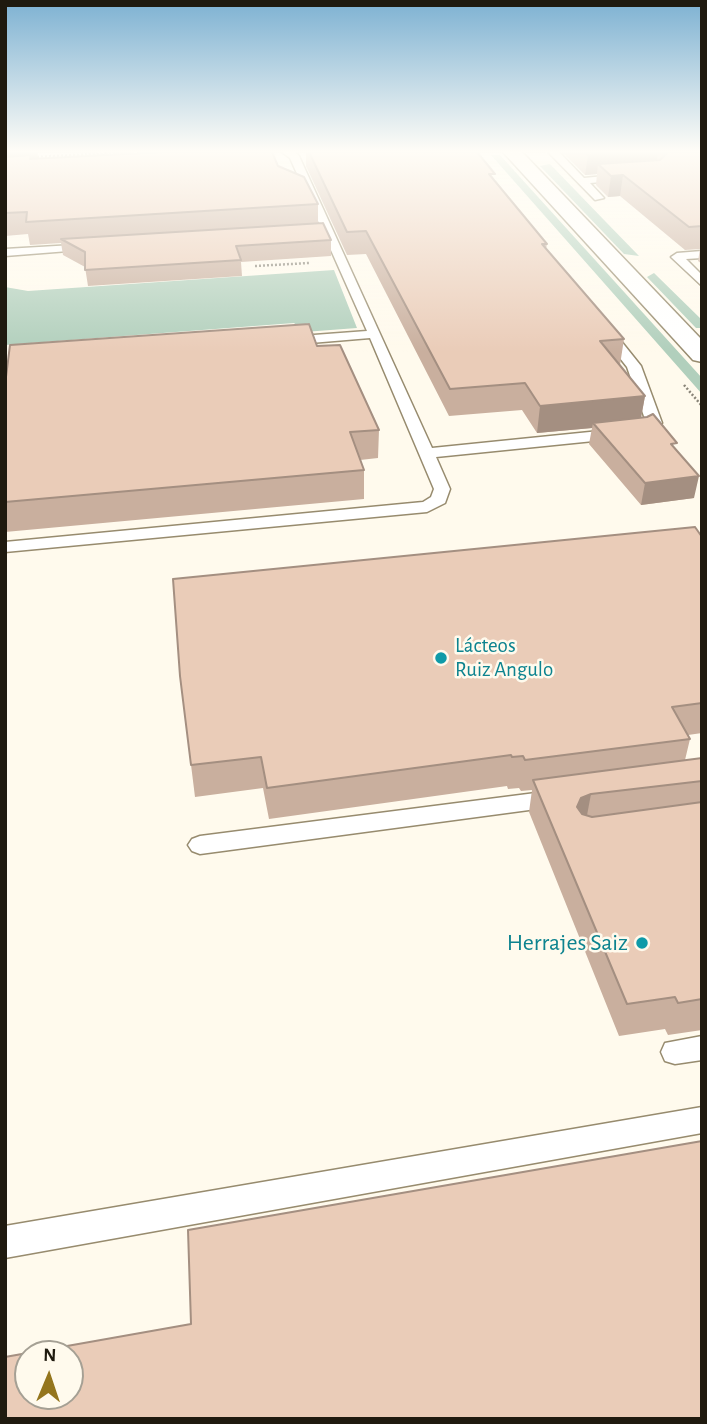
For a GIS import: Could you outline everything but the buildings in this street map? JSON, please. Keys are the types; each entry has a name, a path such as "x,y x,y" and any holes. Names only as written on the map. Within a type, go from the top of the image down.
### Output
{"street":[{"path":"574,218 702,355"}],"lane":[{"path":"5,547 427,507 439,499 442,488 428,453 320,218"},
{"path":"5,253 108,246"},
{"path":"702,254 677,257 674,262 702,282"},
{"path":"428,453 643,431 654,423 634,366 592,315"},
{"path":"266,342 375,334"},
{"path":"200,845 580,795"},
{"path":"5,1242 702,1120"}],"green space":[{"path":"547,218 557,218 702,378 702,394"},
{"path":"590,218 603,218 639,256 624,254"},
{"path":"334,270 357,328 304,332 294,323 5,345 5,287 28,291"},
{"path":"654,273 702,320 702,328 696,328 647,277"}],"place":[{"name":"Lácteos Ruiz Angulo","path":"441,658"},
{"name":"Herrajes Saiz","path":"642,943"}]}
